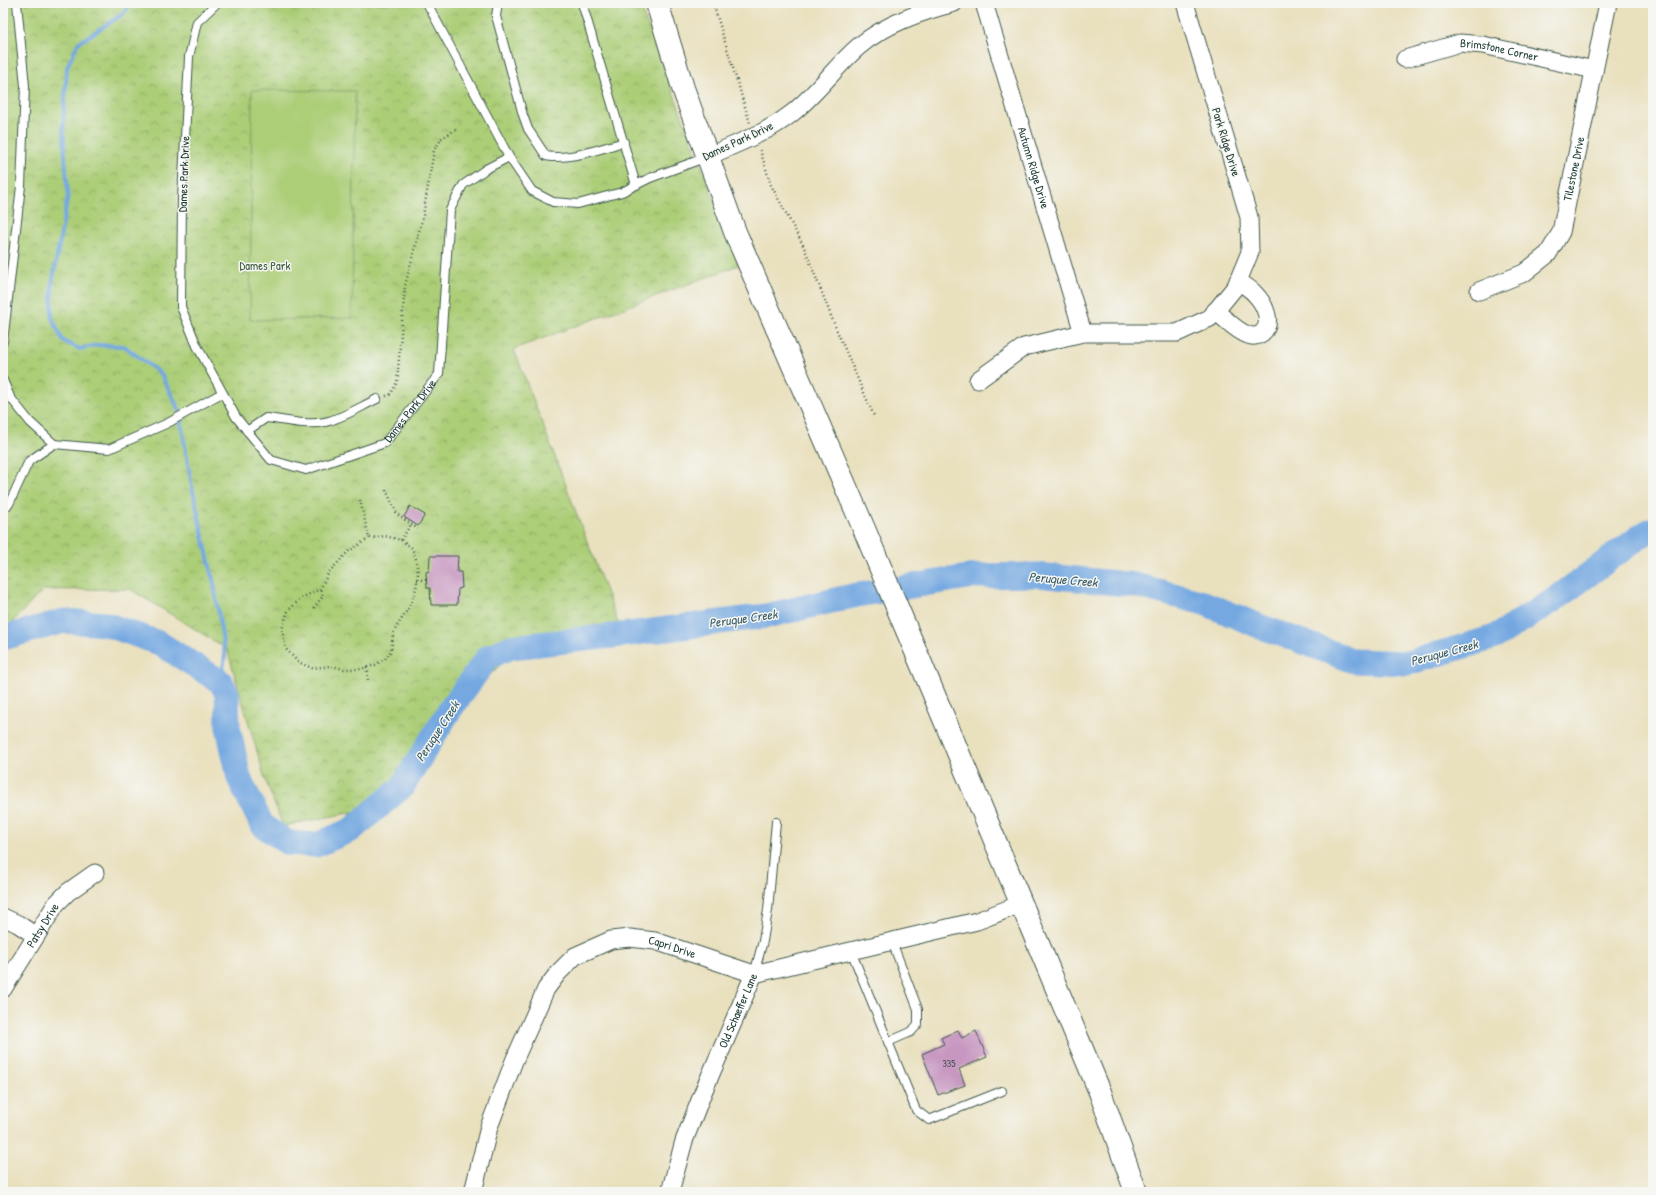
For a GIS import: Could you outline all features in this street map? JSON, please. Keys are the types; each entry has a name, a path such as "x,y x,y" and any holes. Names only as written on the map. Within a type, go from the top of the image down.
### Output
{"main road":[{"path":"654,5 735,232 859,517 1100,1092 1136,1192"}],"street":[{"name":"Dames Park Drive","path":"707,157 755,135 791,114 828,79 857,48 876,33 896,22 954,3"},
{"name":"Autumn Ridge Drive","path":"984,3 1083,333"},
{"name":"Park Ridge Drive","path":"978,380 1024,347 1083,333 1178,333 1210,318 1236,286 1250,252 1249,217 1185,3"},
{"name":"Tilestone Drive","path":"1479,291 1524,273 1548,254 1561,232 1608,3"},
{"name":"Brimstone Corner","path":"1405,59 1460,43 1483,45 1594,70"},
{"path":"1216,311 1241,332 1250,336 1257,336 1263,332 1267,326 1268,319 1265,310 1256,294 1238,281"},
{"name":"Patsy Drive","path":"3,989 56,904 68,892 95,873"},
{"path":"754,974 977,921 1021,904"},
{"path":"3,917 18,924 36,936"},
{"name":"Capri Drive","path":"473,1192 489,1126 514,1061 546,989 558,972 575,956 611,940 630,938 655,941 754,974"},
{"name":"Old Schaeffer Lane","path":"670,1192 684,1141 704,1090 754,974"}],"lane":[{"path":"3,342 7,271 20,186 25,86 17,3"},
{"name":"Dames Park Drive","path":"217,3 197,22 189,57 182,199 181,307 197,346 222,393 236,417 270,460 306,470 386,443 439,374 450,210 463,185 486,168 509,158"},
{"name":"Dames Park Drive","path":"427,3 509,158 532,191 553,202 578,204 622,192 650,178 707,157"},
{"path":"498,3 496,16 523,115 528,129 546,156 556,158 624,142"},
{"path":"582,3 636,185"},
{"path":"3,380 10,397 30,422 54,444 109,449 168,423 222,393"},
{"path":"247,431 266,418 296,422 325,422 349,413 377,399"},
{"path":"3,509 9,504 29,461 54,444"},
{"name":"Old Schaeffer Lane","path":"754,974 763,940 768,910 776,822"},
{"path":"888,1042 911,1032 918,1024 918,1009 892,942"},
{"path":"851,952 916,1110 929,1120 1002,1092"}],"path":[{"path":"713,3 746,115 755,135 771,185 804,247 837,331 874,416"},
{"path":"377,399 391,394 397,382 405,286 423,216 434,150 442,138 458,128"},
{"path":"386,490 397,514 418,528"},
{"path":"360,500 370,538"},
{"path":"401,540 410,524"},
{"path":"384,536 401,540 412,548 416,559 416,589 409,607 393,633 391,650 385,659 374,666 360,669 344,669 331,666 312,668 298,662 286,649 282,629 288,611 301,598 320,589 329,572 349,551 370,538 384,536"},
{"path":"417,580 427,580"},
{"path":"314,608 323,596 320,589"},
{"path":"367,668 368,680"}],"green space":[{"name":"Dames Park","path":"3,3 639,3 739,265 514,349 620,628 517,650 435,724 383,806 283,826 265,779 227,649 130,589 43,590 3,632"},
{"path":"252,90 355,91 352,318 250,320"}],"building":[{"path":"410,506 425,515 418,526 404,517"},
{"path":"430,556 458,556 457,572 461,572 462,588 458,589 457,605 431,605 430,588 427,588 426,572 429,571"},
{"path":"958,1030 962,1038 976,1031 987,1057 959,1069 965,1085 938,1095 922,1054 944,1044 941,1038"}],"waterway":[{"path":"130,3 123,14 78,43 67,67 63,128 68,195 52,284 52,318 63,341 80,349 97,345 124,346 161,374 179,410 192,487 214,584 225,655 221,682"},
{"name":"Peruque Creek","path":"3,638 64,621 105,624 159,643 221,682 227,694 228,727 239,778 262,825 288,843 316,845 351,830 402,787 449,711 488,657 511,647 621,635 766,616 857,595 974,576 1038,575 1135,585 1204,603 1259,626 1354,661 1408,663 1495,637 1554,600 1642,535 1653,529"}]}
